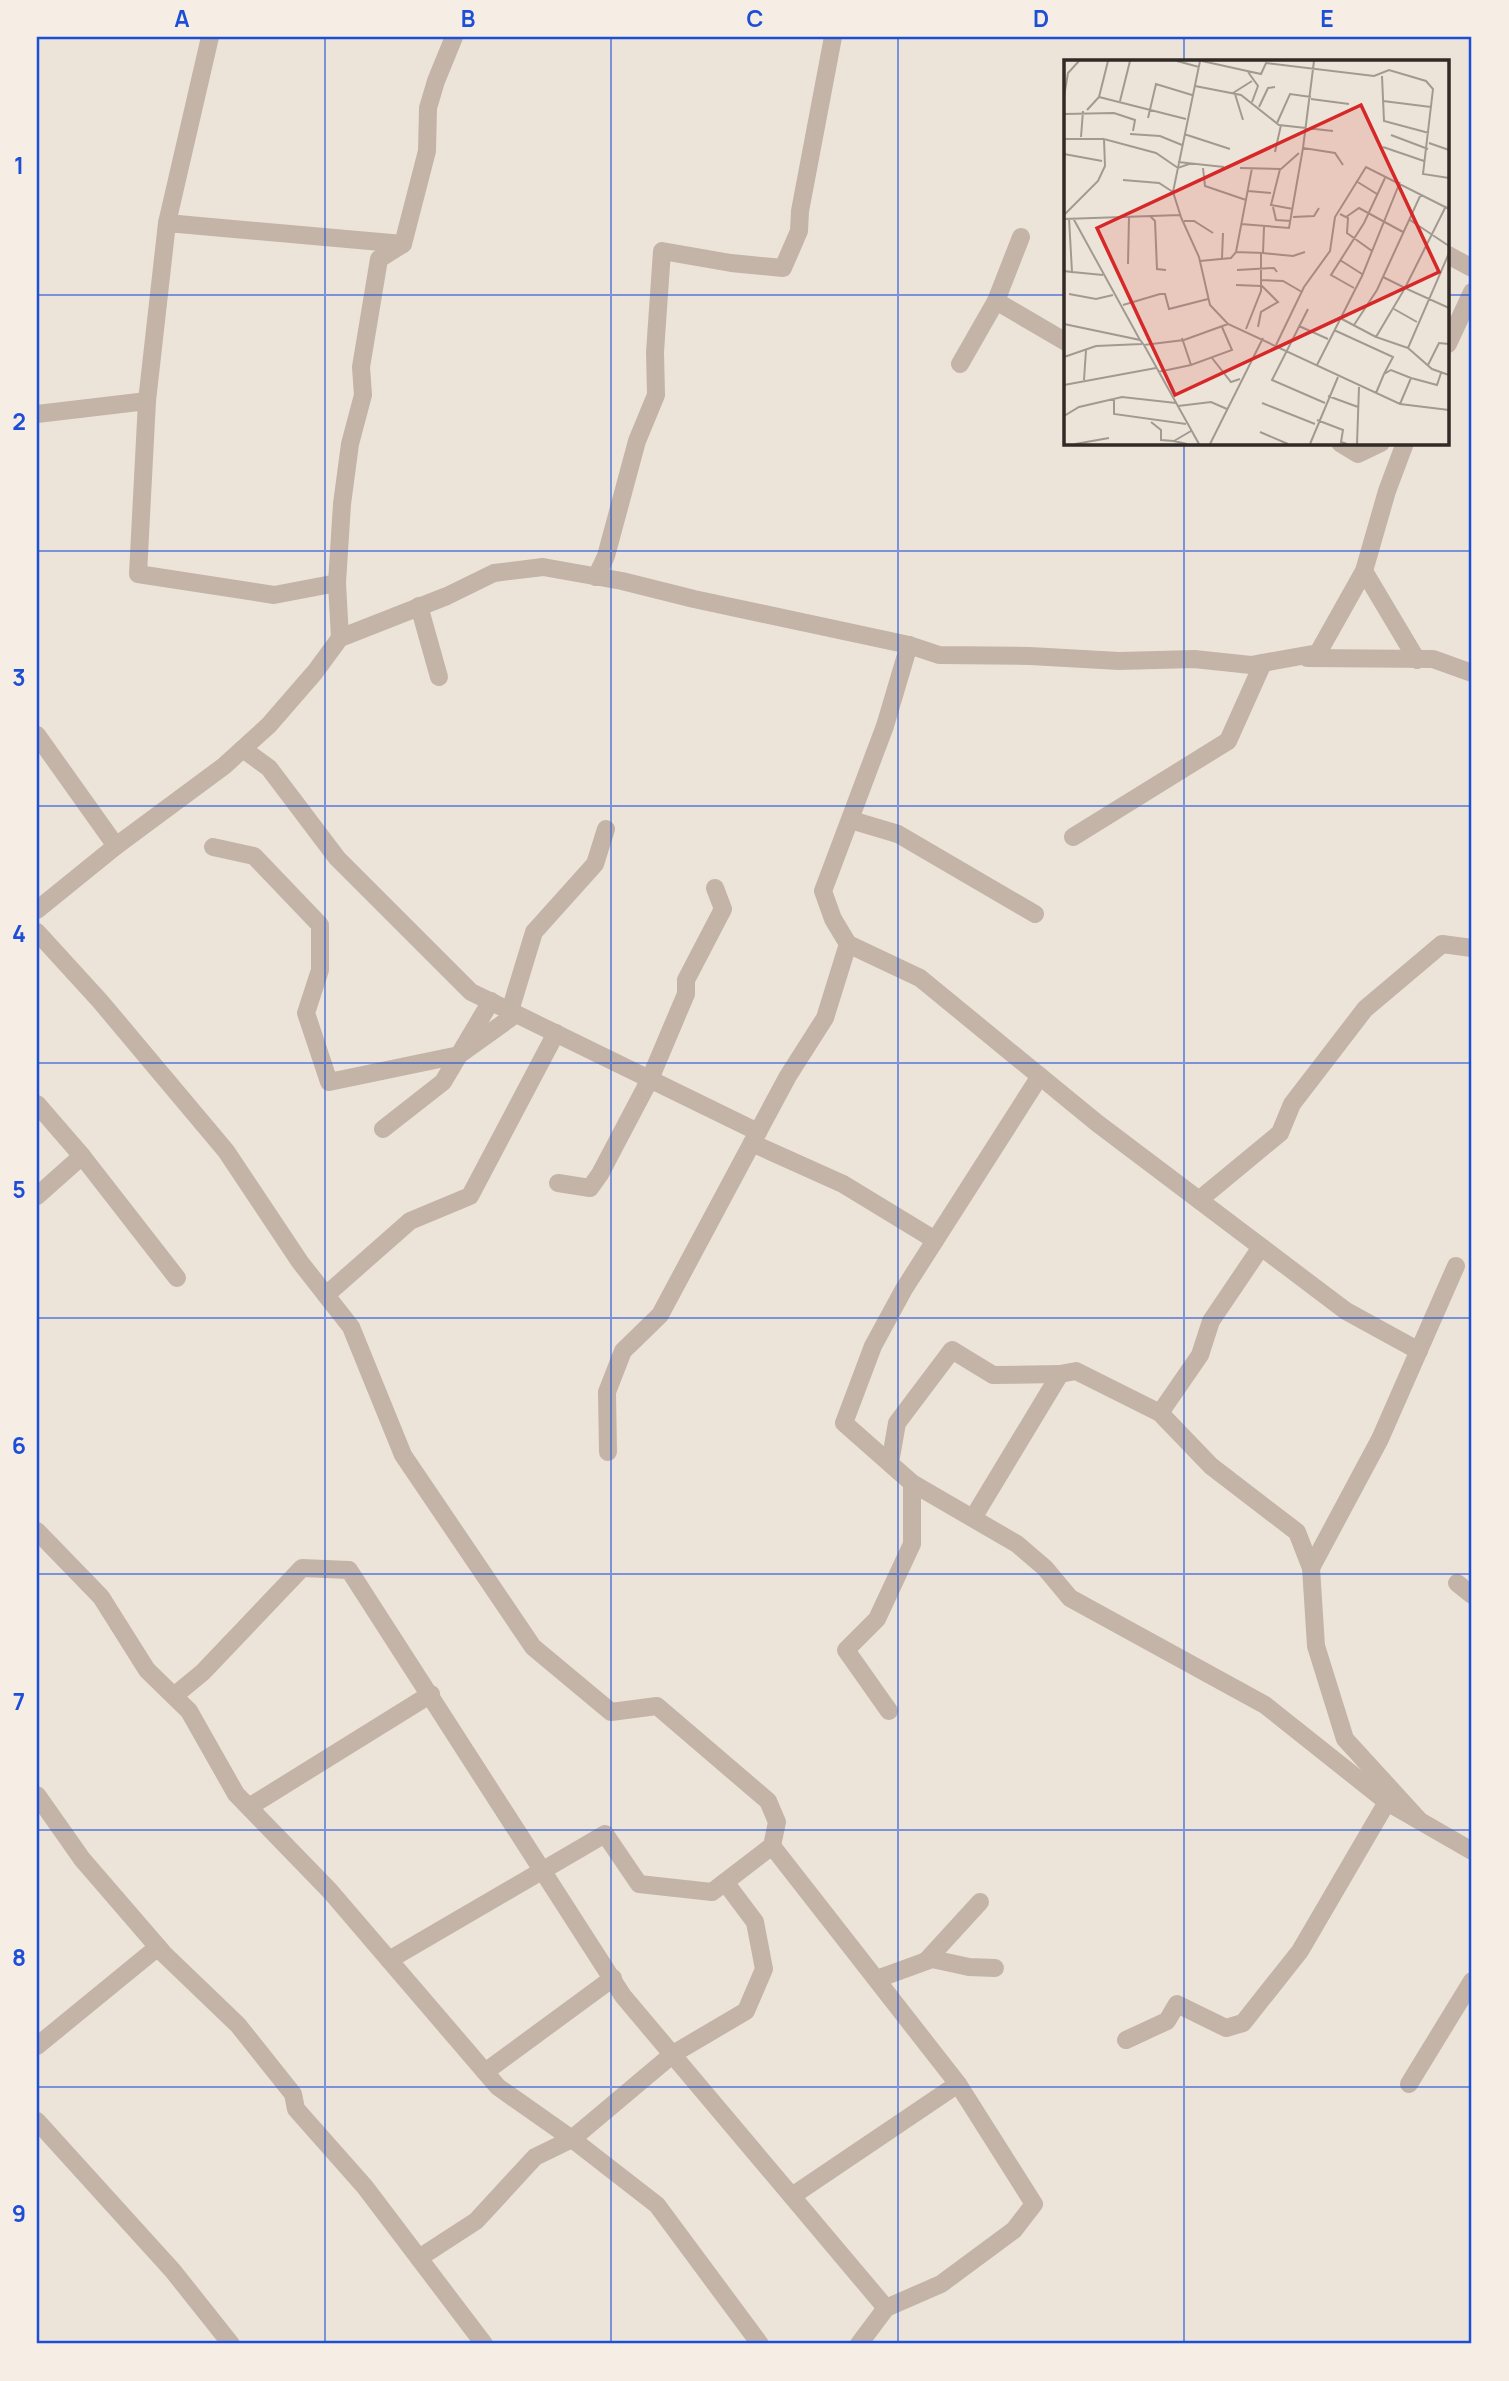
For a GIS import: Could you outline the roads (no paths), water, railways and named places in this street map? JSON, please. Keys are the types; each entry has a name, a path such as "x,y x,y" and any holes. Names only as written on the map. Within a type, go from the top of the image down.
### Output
{"street":[{"path":"210,37 167,223 148,401 138,574 274,595 337,583"},
{"path":"340,638 337,583 342,504 351,444 363,395 361,366 379,259 402,244 427,151 428,108 454,37"},
{"path":"596,577 606,556 637,441 656,395 655,352 662,251 731,263 783,268 799,231 800,211 833,37"},
{"path":"167,223 402,244"},
{"path":"960,364 996,301 1021,237"},
{"path":"1450,256 1472,268"},
{"path":"1450,340 1472,292"},
{"path":"996,301 1064,341"},
{"path":"37,414 148,401"},
{"path":"1342,444 1358,454 1379,444"},
{"path":"37,910 116,846 225,766 270,725 340,638 447,596 494,573 543,567 909,645 939,655 1119,661 1194,659 1251,665 1318,653 1364,571 1387,491 1405,444"},
{"path":"1364,571 1417,660"},
{"path":"419,606 439,677"},
{"path":"909,645 885,726 823,891 833,919 848,944 920,978 1040,1076 1346,1311 1419,1351"},
{"path":"1290,657 1433,659 1472,673"},
{"path":"1073,837 1227,741 1263,663"},
{"path":"37,735 116,846"},
{"path":"243,749 269,768 337,858 471,992 650,1079 843,1184 936,1240"},
{"path":"851,820 898,834 1035,914"},
{"path":"213,847 254,856 320,925 320,970 306,1013 329,1082 459,1055 513,1012 534,932 595,864 606,829"},
{"path":"558,1183 590,1188 600,1174 650,1079 686,994 686,980 723,909 715,888"},
{"path":"37,932 100,1001 226,1150 300,1262 351,1327 403,1455 533,1647 611,1712 657,1706 768,1801 776,1822 772,1846 712,1892 639,1884 605,1834 388,1959"},
{"path":"608,1452 607,1392 623,1351 660,1315 788,1076 825,1018 848,944"},
{"path":"1199,1200 1280,1133 1292,1104 1365,1009 1442,944 1472,948"},
{"path":"383,1129 443,1082 491,1002"},
{"path":"326,1295 411,1221 470,1196 556,1033"},
{"path":"1040,1076 904,1289 873,1346 844,1423 912,1483 1017,1544 1045,1567 1070,1598 1265,1705 1387,1801 1472,1851"},
{"path":"37,1104 82,1156 177,1278"},
{"path":"37,1196 82,1156"},
{"path":"1160,1413 1200,1355 1210,1321 1261,1247"},
{"path":"1311,1568 1380,1439 1456,1266"},
{"path":"890,1463 897,1423 952,1350 993,1375 1060,1374 1076,1371 1160,1413 1211,1466 1297,1532 1311,1568 1315,1646 1346,1739 1419,1820"},
{"path":"972,1518 1060,1374"},
{"path":"888,1711 846,1650 877,1619 912,1544 912,1483"},
{"path":"37,1531 101,1597 147,1670 189,1711 236,1794 330,1891 498,2087 572,2139 657,2205 760,2344"},
{"path":"174,1696 203,1672 302,1568 349,1570 624,1996 886,2308"},
{"path":"1457,1583 1472,1595"},
{"path":"249,1808 430,1694"},
{"path":"37,1795 82,1859 158,1947 238,2025 293,2094 296,2109 365,2188 484,2344"},
{"path":"1126,2040 1167,2021 1178,2004 1226,2028 1243,2023 1300,1951 1387,1801"},
{"path":"772,1846 958,2084 1034,2204 1014,2230 941,2284 886,2308 859,2344"},
{"path":"419,2258 476,2221 535,2157 572,2139 673,2054 746,2011 764,1969 755,1922 725,1882"},
{"path":"926,1961 980,1902"},
{"path":"37,2046 158,1947"},
{"path":"877,1979 932,1959 969,1967 995,1968"},
{"path":"485,2072 613,1978"},
{"path":"1409,2084 1472,1980"},
{"path":"792,2196 958,2084"},
{"path":"37,2121 173,2271 231,2344"}]}
